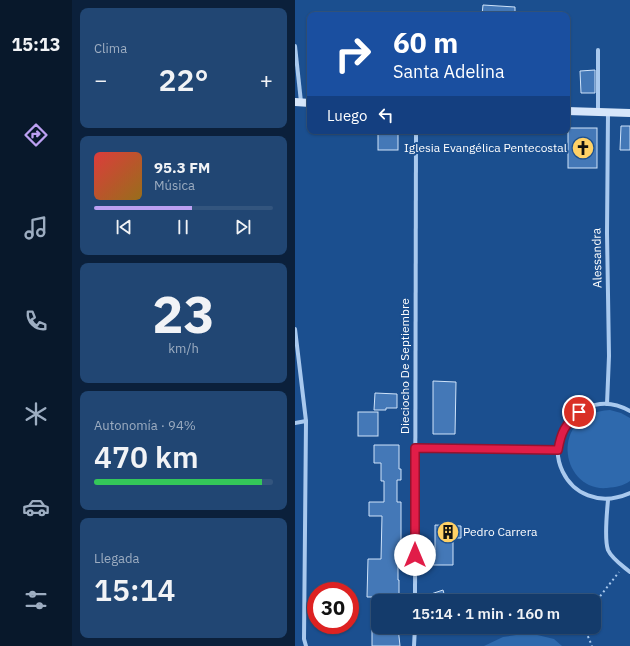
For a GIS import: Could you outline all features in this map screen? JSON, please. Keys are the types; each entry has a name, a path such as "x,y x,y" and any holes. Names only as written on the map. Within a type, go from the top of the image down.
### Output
{"street":[{"path":"295,46 298,102"},
{"path":"598,50 598,112"},
{"path":"570,111 630,113"},
{"name":"Alessandra","path":"607,404 609,356 607,233 608,112"},
{"name":"Dieciocho De Septiembre","path":"415,594 416,134"},
{"path":"295,329 306,421 303,639 306,646"},
{"path":"630,410 622,406 607,404 592,406 579,412 568,422 561,436 558,450 562,472 568,482 576,490 586,496 608,500 620,498 630,493"},
{"path":"295,423 306,421"},
{"path":"415,448 558,450"},
{"path":"608,500 608,550 613,558 630,572"},
{"path":"415,634 415,646"}],"path":[{"path":"601,595 623,566"},
{"path":"587,634 592,646"}],"shaded area":[{"path":"610,410 621,413 630,418 630,481 610,488 591,486 579,478 571,466 568,452 569,437 576,424 590,415"},
{"path":"533,634 554,639 562,646 484,646 503,637"}],"building":[{"path":"483,5 515,7 515,12 482,12"},
{"path":"595,70 595,93 581,93 580,71"},
{"path":"621,126 630,126 630,150 620,150"},
{"name":"Iglesia Evangélica Pentecostal","path":"570,128 597,128 597,168 568,168 568,134 570,134"},
{"path":"378,134 398,134 398,150 378,150"},
{"path":"433,381 456,382 455,434 433,434"},
{"path":"375,393 397,394 397,408 374,410"},
{"path":"358,412 378,412 378,436 358,436"},
{"path":"374,445 399,445 399,469 401,469 401,480 397,480 397,502 401,502 401,545 398,545 399,594 371,594 371,597 367,597 368,559 381,559 382,516 369,516 369,502 384,502 384,481 381,481 381,463 374,463"},
{"path":"435,525 461,526 461,538 453,538 453,565 433,565 433,551 435,551"},
{"path":"443,590 444,594 431,594"},
{"path":"372,634 399,634 400,646 372,646"}],"place":[{"name":"Iglesia Evangélica Pentecostal","path":"583,148"},
{"name":"Pedro Carrera","path":"448,532"}],"route":[{"path":"415,555 415,448 558,450 561,436 568,422 579,412"}]}
